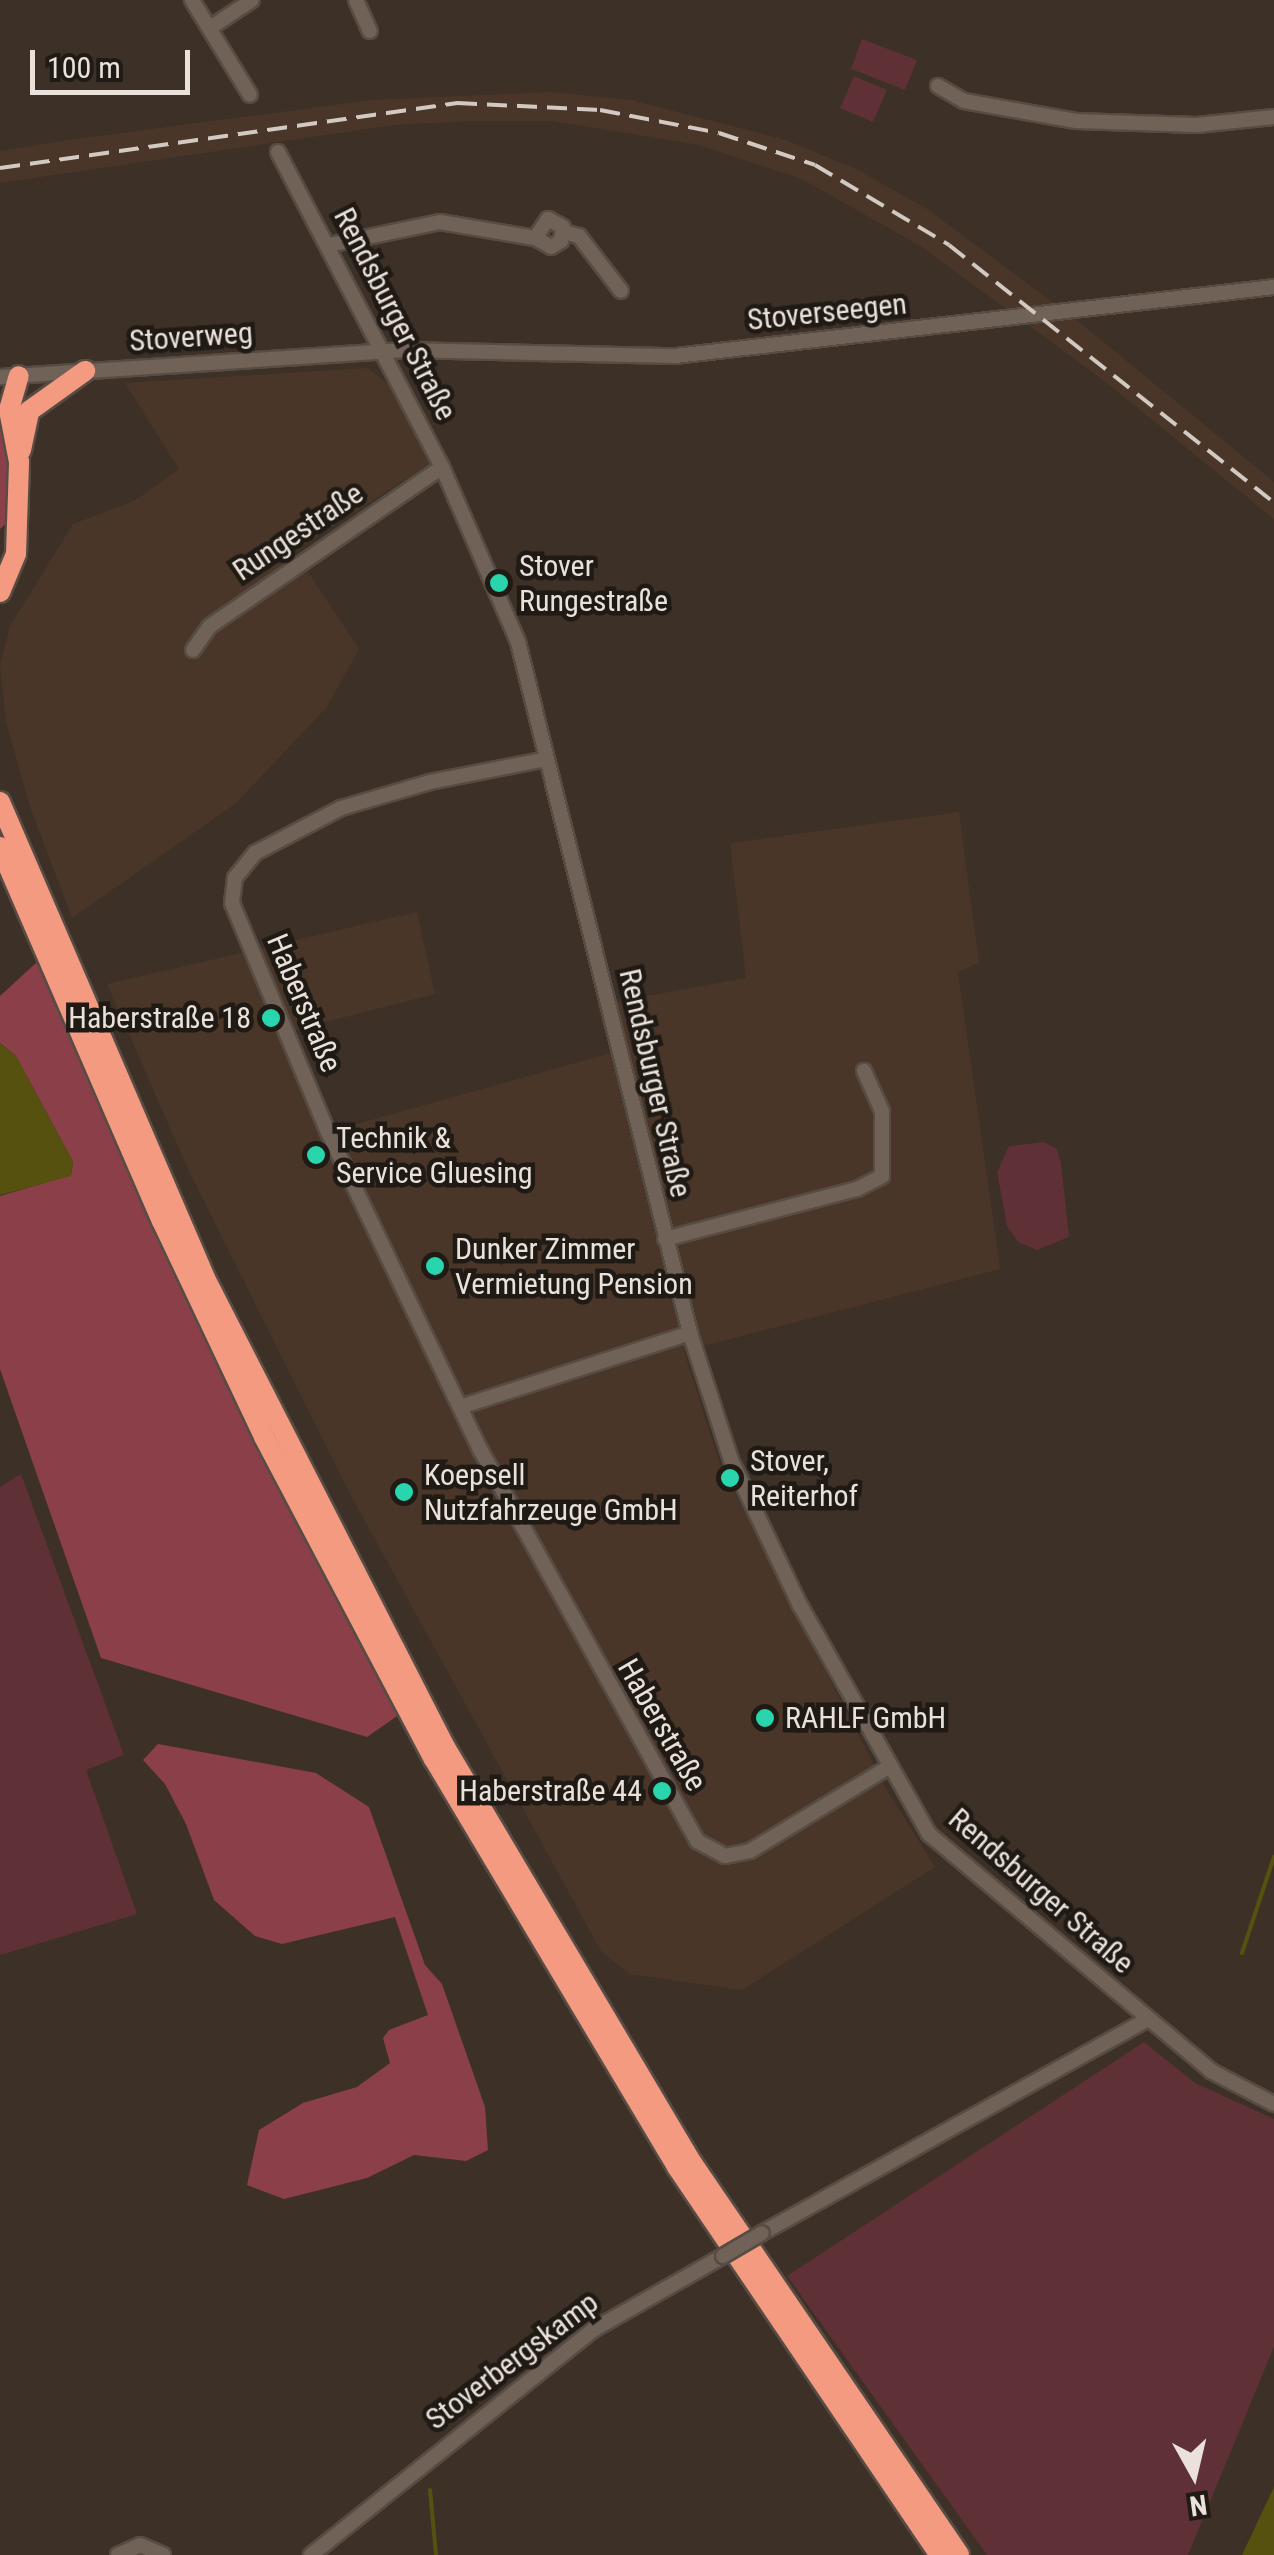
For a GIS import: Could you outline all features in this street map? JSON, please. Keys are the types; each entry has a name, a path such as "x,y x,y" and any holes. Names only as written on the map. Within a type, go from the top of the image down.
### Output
{"highway":[{"path":"13,408 85,371"},
{"path":"0,592 16,554 8,548 19,462 9,377"},
{"path":"0,802 206,1280 444,1747 692,2163 959,2555"},
{"path":"0,848 162,1221 264,1437 434,1760 676,2167 940,2555"}],"street":[{"path":"192,0 250,95"},
{"path":"210,28 252,0"},
{"path":"356,0 370,30"},
{"path":"938,86 964,101 1076,120 1197,125 1274,117"},
{"name":"Rendsburger Straße","path":"278,152 442,467 518,642 665,1239 731,1460 887,1768 930,1834 1211,2071 1274,2104"},
{"path":"536,238 548,218 564,232 578,236 621,291"},
{"path":"329,245 440,222 536,238 551,247 564,232"},
{"name":"Stoverseegen","path":"385,356 405,350 674,356 1274,287"},
{"name":"Stoverweg","path":"9,377 385,356"},
{"name":"Rungestraße","path":"193,650 210,626 442,467"},
{"name":"Haberstraße","path":"547,759 430,782 341,808 254,853 235,878 232,903 328,1132 460,1407 596,1667 697,1841 726,1856 750,1852 887,1768"},
{"path":"665,1239 857,1189 882,1176 882,1110 864,1071"},
{"path":"460,1407 690,1333"},
{"name":"Stoverbergskamp","path":"311,2555 593,2330 1148,2019"},
{"path":"118,2555 140,2546 163,2555"}],"shaded area":[{"path":"862,39 917,60 905,90 851,69"},
{"path":"854,76 887,90 873,122 840,108"},
{"path":"551,92 631,100 786,140 858,170 927,209 1079,322 1274,482 1274,519 1103,380 922,247 802,179 699,145 552,121 394,125 0,183 0,151 373,100"},
{"path":"367,368 395,389 431,463 294,551 359,649 327,707 235,804 72,918 30,807 6,722 0,665 10,626 73,524 134,501 179,469 125,383"},
{"path":"0,423 7,426 11,519 0,529"},
{"path":"959,812 979,963 958,972 1000,1269 684,1351 720,1464 885,1787 935,1867 742,1990 630,1974 601,1951 348,1490 188,1169 107,984 417,912 435,994 286,1032 328,1132 611,1053 597,1005 746,978 730,843"},
{"path":"37,962 224,1372 400,1714 367,1737 101,1658 0,1369 0,1196 71,1175 73,1162 16,1056 0,1043 0,996"},
{"path":"0,1043 16,1056 73,1162 71,1176 0,1195"},
{"path":"1044,1142 1057,1149 1061,1163 1069,1237 1037,1250 1018,1242 1007,1226 997,1172 1009,1146"},
{"path":"21,1474 124,1755 86,1770 137,1914 0,1955 0,1487"},
{"path":"158,1744 316,1773 369,1807 425,1965 442,1984 485,2107 488,2150 466,2161 414,2155 367,2178 284,2199 247,2185 259,2130 303,2103 357,2087 390,2063 383,2038 389,2030 428,2015 395,1917 282,1944 255,1936 214,1900 186,1824 165,1784 143,1760"},
{"path":"1144,2042 1195,2083 1274,2119 1274,2347 1188,2555 987,2555 787,2276"},
{"path":"1274,2487 1274,2555 1242,2555"}],"waterway":[{"path":"1242,1953 1274,1857"},
{"path":"430,2490 436,2555"}],"railway":[{"path":"0,168 457,103 600,110 719,133 815,165 949,245 1274,503"}],"place":[{"name":"Stover Rungestraße","path":"499,583"},
{"name":"Haberstraße 18","path":"271,1018"},
{"name":"Technik & Service Gluesing","path":"316,1155"},
{"name":"Dunker Zimmer Vermietung Pension","path":"435,1266"},
{"name":"Stover, Reiterhof","path":"730,1478"},
{"name":"Koepsell Nutzfahrzeuge GmbH","path":"404,1492"},
{"name":"RAHLF GmbH","path":"765,1718"},
{"name":"Haberstraße 44","path":"662,1791"}]}
